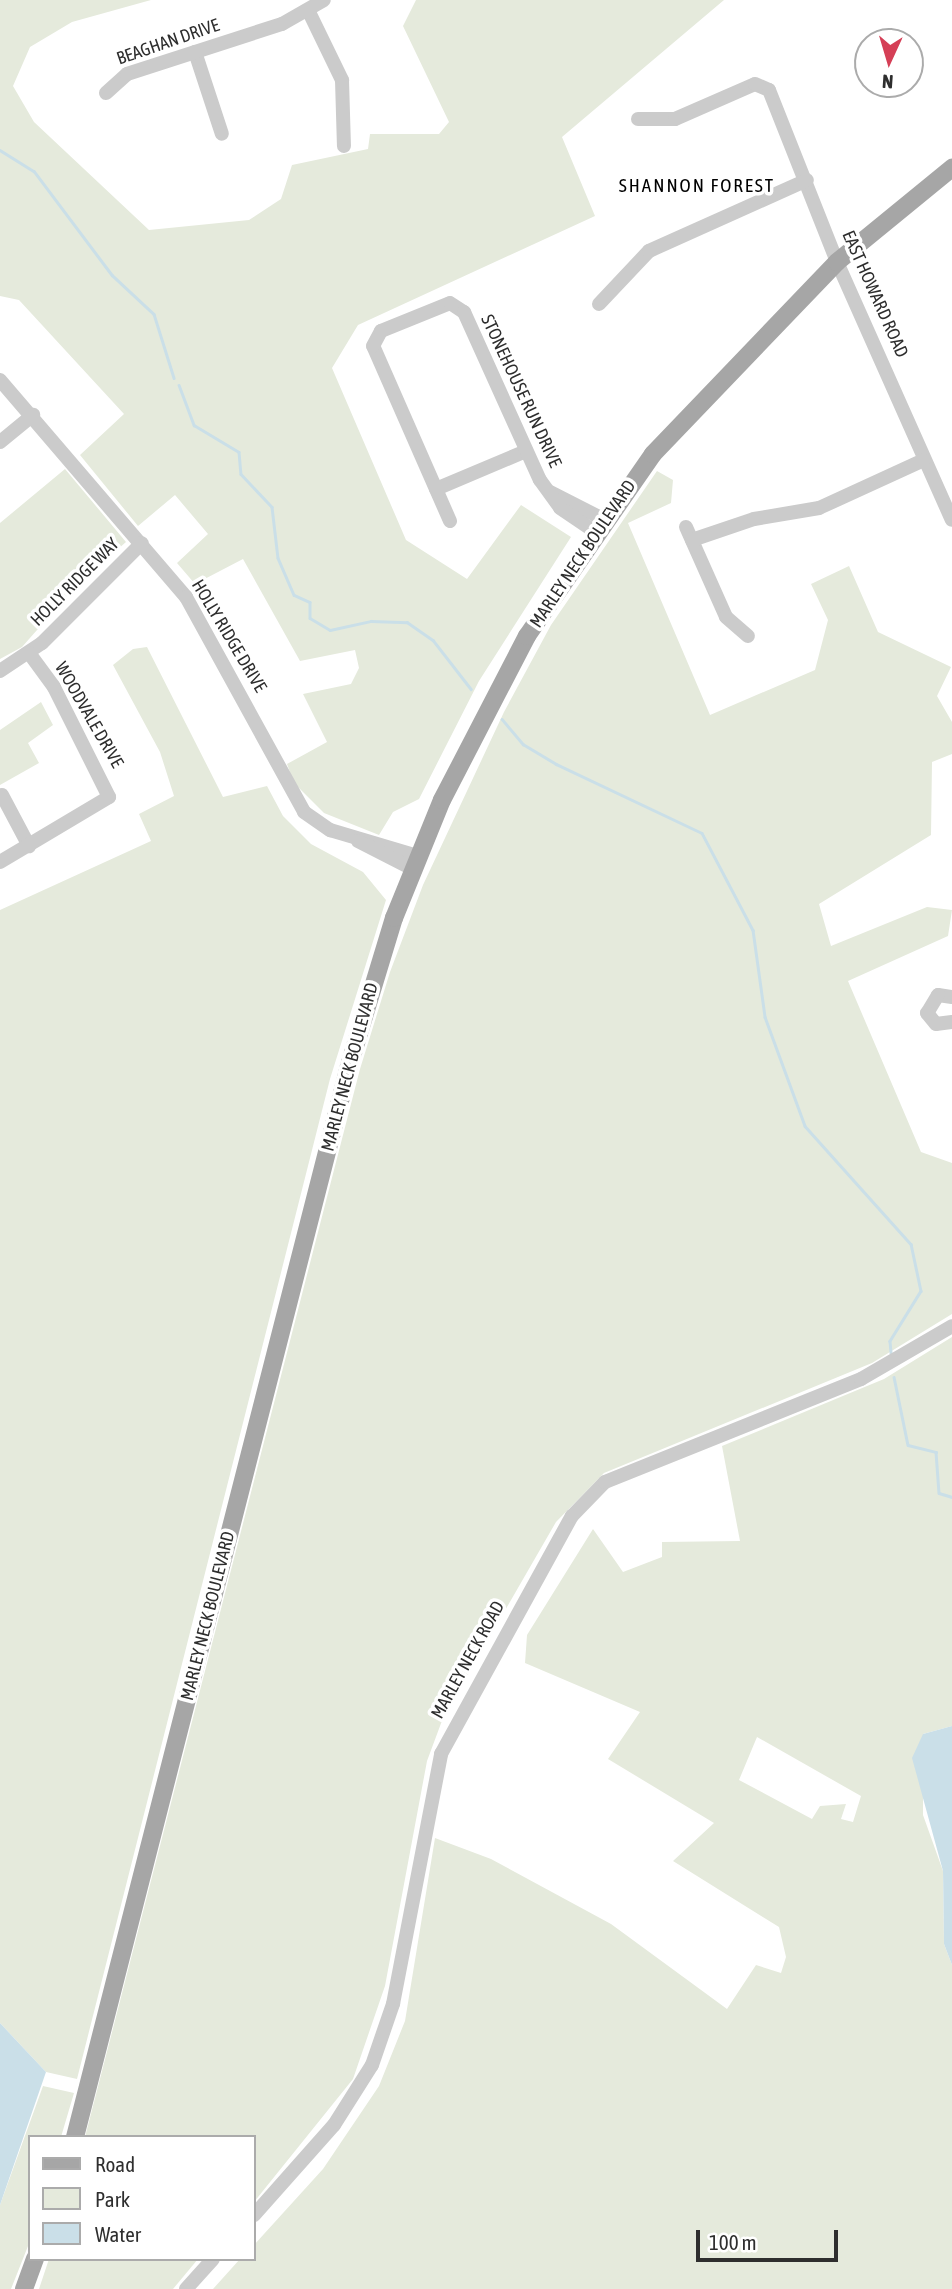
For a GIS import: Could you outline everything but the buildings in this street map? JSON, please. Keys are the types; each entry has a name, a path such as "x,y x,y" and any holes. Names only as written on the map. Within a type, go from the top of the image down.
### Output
{"main road":[{"name":"MARLEY NECK BOULEVARD","path":"76,2135 349,1066 415,863 472,736 598,525 702,398 837,262 952,168"},
{"path":"24,2289 34,2261"}],"street":[{"name":"BEAGHAN DRIVE","path":"106,93 127,74 309,12 324,0"},
{"path":"309,12 342,80 344,146"},
{"path":"195,52 222,134"},
{"name":"EAST HOWARD ROAD","path":"638,120 675,119 764,83 807,180 837,262 952,520"},
{"path":"599,303 649,251 807,180"},
{"name":"STONEHOUSE RUN DRIVE","path":"450,521 373,346 381,331 444,303 464,312 526,451 560,508 598,525"},
{"name":"HOLLY RIDGE DRIVE","path":"0,380 142,543 201,620 294,801 316,822 415,863"},
{"path":"0,442 33,415"},
{"path":"436,489 526,451"},
{"path":"748,636 726,617 689,533 819,508 924,460"},
{"name":"HOLLY RIDGE WAY","path":"0,671 29,653 142,543"},
{"name":"WOODVALE DRIVE","path":"0,862 102,806 109,790 29,653"},
{"path":"2,794 29,846"},
{"path":"951,1025 936,1024 927,1013 938,995 952,997"},
{"name":"MARLEY NECK ROAD","path":"256,2213 334,2126 372,2064 393,2004 441,1754 572,1516 606,1482 861,1379 952,1326"},
{"path":"186,2289 211,2261"}],"green space":[{"path":"0,0 151,0 72,22 30,47 13,86 34,122 149,230 249,220 281,199 292,165 368,149 370,134 439,134 449,122 403,26 416,0 724,0 562,137 595,216 358,325 332,368 406,540 467,579 521,505 571,537 479,681 419,799 393,812 379,835 324,813 294,783 287,764 327,742 303,694 351,684 359,668 355,650 300,661 243,559 195,584 177,563 208,534 175,495 138,526 80,455 124,414 19,300 0,296"},
{"path":"65,469 126,542 75,587 22,647 0,659 0,523"},
{"path":"657,471 673,480 671,503 628,523 710,715 815,670 828,620 811,584 849,566 878,632 951,667 937,696 952,722 952,754 932,762 931,835 819,904 831,946 927,907 952,910 948,936 848,981 921,1152 952,1163 952,1314 872,1363 604,1473 556,1522 443,1718 427,1761 385,1986 353,2079 256,2200 256,2135 86,2135 360,1069 390,972 423,885 504,712 551,625"},
{"path":"147,647 223,797 267,786 283,816 311,844 363,872 386,900 330,1079 77,2079 46,2072 0,2023 0,910 151,841 139,814 174,796 160,752 113,665 133,649"},
{"path":"41,702 53,725 28,743 39,763 0,785 0,730"},
{"path":"952,1337 952,1726 923,1734 923,1815 943,1871 944,1944 952,1965 952,2289 213,2289 238,2261 256,2261 256,2243 323,2169 379,2086 405,2021 435,1838 491,1859 611,1924 727,2009 756,1965 781,1973 786,1957 779,1927 673,1861 714,1823 608,1759 640,1712 525,1663 527,1635 593,1529 623,1572 662,1557 662,1542 740,1541 722,1446 884,1379","holes":["757,1737 861,1796 853,1822 841,1819 846,1804 820,1806 812,1819 739,1780"]},
{"path":"43,2086 74,2093 62,2135 28,2135 28,2246 11,2289 0,2289 0,2205"},
{"path":"48,2261 196,2261 173,2289 39,2289"}],"water":[{"path":"952,1726 952,1965 944,1944 943,1871 912,1758 923,1734"},
{"path":"0,2023 46,2072 0,2205"}],"waterway":[{"path":"0,150 34,171 112,275 154,314 174,378"},
{"path":"179,385 194,425 239,452 241,474 272,507 278,558 294,595 310,602 310,618 330,630 371,621 407,622 433,640 471,689"},
{"path":"502,719 523,744 556,764 702,833 753,930 765,1017 805,1126 911,1244 921,1291 890,1341 891,1353"},
{"path":"894,1377 908,1445 936,1452 939,1493 952,1497"}],"district":[{"name":"SHANNON FOREST","path":"697,186"}]}
